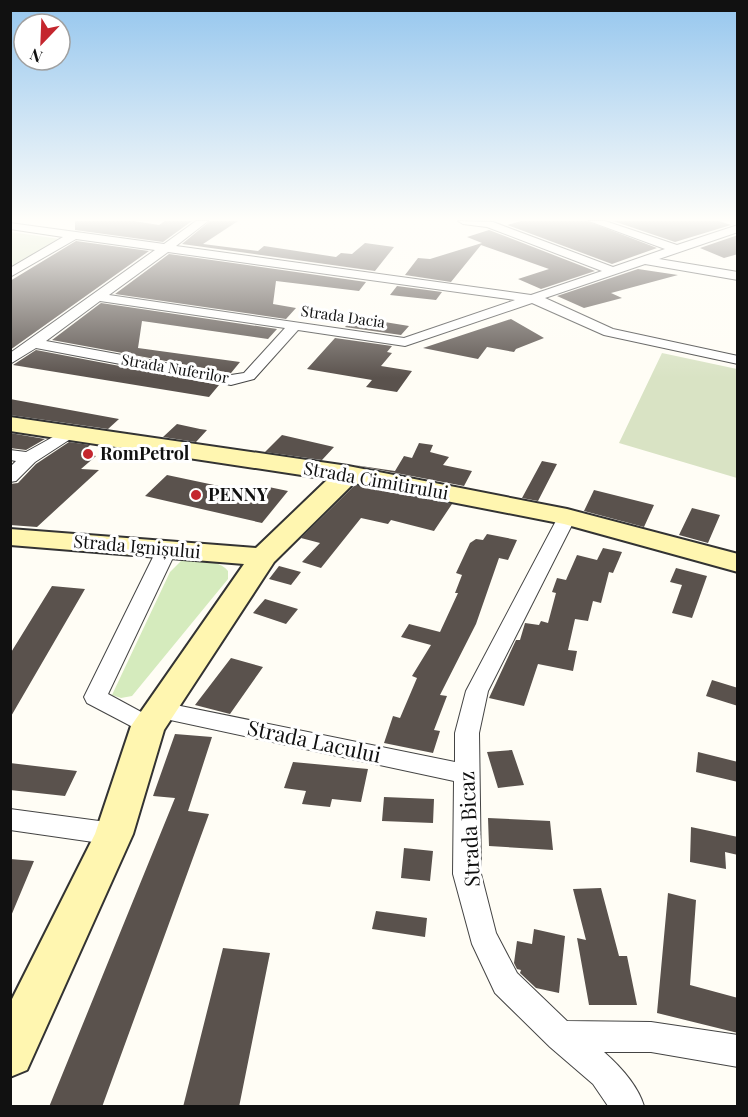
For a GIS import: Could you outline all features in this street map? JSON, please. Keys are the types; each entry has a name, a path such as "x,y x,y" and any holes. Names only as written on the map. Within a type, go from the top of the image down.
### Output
{"street":[{"path":"10,360 132,273"},
{"path":"352,273 535,299 609,332 738,360"},
{"path":"535,299 608,273"},
{"path":"721,273 738,276"},
{"name":"Strada Dacia","path":"99,297 405,342 535,299"},
{"name":"Strada Nuferilor","path":"34,343 231,380 249,376 295,326"},
{"name":"Strada Cimitirului","path":"10,424 348,474 567,517 738,563"},
{"path":"10,477 29,458 69,433"},
{"path":"10,455 29,458"},
{"path":"10,1054 114,834 154,718 263,557 348,474"},
{"name":"Strada Bicaz","path":"567,517 477,691 467,734 467,874 482,935 506,983 561,1036 604,1073 627,1107"},
{"name":"Strada Ignișului","path":"10,537 263,557"},
{"name":"Strada Lacului","path":"167,549 95,697 154,718 466,774"},
{"path":"10,819 114,834"},
{"path":"561,1036 651,1037 738,1051"}],"green space":[{"path":"662,353 737,369 737,478 619,443"},
{"path":"181,561 206,561 219,564 228,571 228,579 132,696 121,698 112,695 170,572"}],"building":[{"path":"23,273 118,273 10,350 10,281"},
{"path":"143,273 304,273 366,282 359,291 276,281 273,304 296,308 286,319 115,294"},
{"path":"406,273 458,273 451,282 405,275"},
{"path":"536,273 589,273 541,289 518,279"},
{"path":"626,273 678,275 611,293 622,298 584,308 557,296"},
{"path":"397,286 442,292 436,300 390,295"},
{"path":"101,303 277,329 268,339 142,321 138,348 240,362 231,373 52,340"},
{"path":"354,317 409,326 401,335 345,327"},
{"path":"511,319 544,338 516,349 514,352 487,347 478,359 423,348"},
{"path":"335,338 392,346 387,352 392,353 381,366 412,371 397,392 366,387 372,380 307,369"},
{"path":"36,350 219,385 209,397 13,365"},
{"path":"10,399 119,419 108,429 10,415"},
{"path":"177,424 207,430 196,442 163,437"},
{"path":"10,433 45,439 26,450 10,448"},
{"path":"282,435 334,447 322,460 265,452"},
{"path":"69,442 90,445 82,453 96,456 81,469 99,470 37,527 10,525 10,484 18,483 36,464"},
{"path":"419,443 433,445 430,452 449,457 443,465 472,471 464,486 354,465 395,471 404,456 412,458"},
{"path":"542,461 557,464 538,501 522,498"},
{"path":"167,475 252,493 259,485 288,491 262,523 145,496"},
{"path":"355,485 452,504 434,531 391,520 388,524 361,518 321,568 302,562 320,543 301,538"},
{"path":"594,490 654,505 644,527 584,511"},
{"path":"692,508 720,515 708,543 679,535"},
{"path":"487,534 517,540 508,560 499,558 476,624 440,695 447,696 434,730 440,731 433,753 384,743 393,716 400,718 417,678 412,676 431,645 401,637 409,624 440,632 458,593 455,593 462,575 456,573 470,543 476,539 483,540"},
{"path":"603,548 622,552 613,573 609,572 601,603 593,601 588,621 575,619 568,650 577,651 573,671 538,664 524,706 489,698 516,640 520,640 525,623 539,625 541,621 548,623 556,593 552,592 557,578 566,580 577,555 597,560"},
{"path":"279,566 301,572 291,585 269,579"},
{"path":"676,568 707,576 692,618 672,613 682,585 670,582"},
{"path":"52,586 85,589 10,718 10,654"},
{"path":"265,599 298,609 286,624 253,613"},
{"path":"231,658 263,667 230,714 195,705"},
{"path":"712,680 738,688 738,706 706,696"},
{"path":"175,734 212,737 188,811 209,814 102,1107 49,1107 175,798 153,796"},
{"path":"512,750 524,785 498,788 487,752"},
{"path":"698,752 738,762 738,782 696,772"},
{"path":"293,762 368,769 361,802 332,799 330,807 302,804 306,791 284,788"},
{"path":"10,763 77,771 65,796 10,790"},
{"path":"384,797 434,799 433,823 382,821"},
{"path":"488,818 550,821 553,850 489,846"},
{"path":"691,827 738,837 738,855 725,852 726,869 690,862"},
{"path":"404,848 433,851 430,881 401,878"},
{"path":"10,859 34,861 11,916 10,916"},
{"path":"601,888 619,956 627,956 637,1005 589,1005 577,938 586,940 573,889"},
{"path":"668,893 696,900 690,985 738,998 738,1033 657,1013"},
{"path":"376,911 427,918 425,937 372,929"},
{"path":"534,929 565,936 559,993 536,988 520,973 521,970 517,969 514,963 517,941 532,944"},
{"path":"223,948 270,953 239,1107 183,1107"}],"place":[{"name":"RomPetrol","path":"88,454"},
{"name":"PENNY","path":"196,495"}]}
